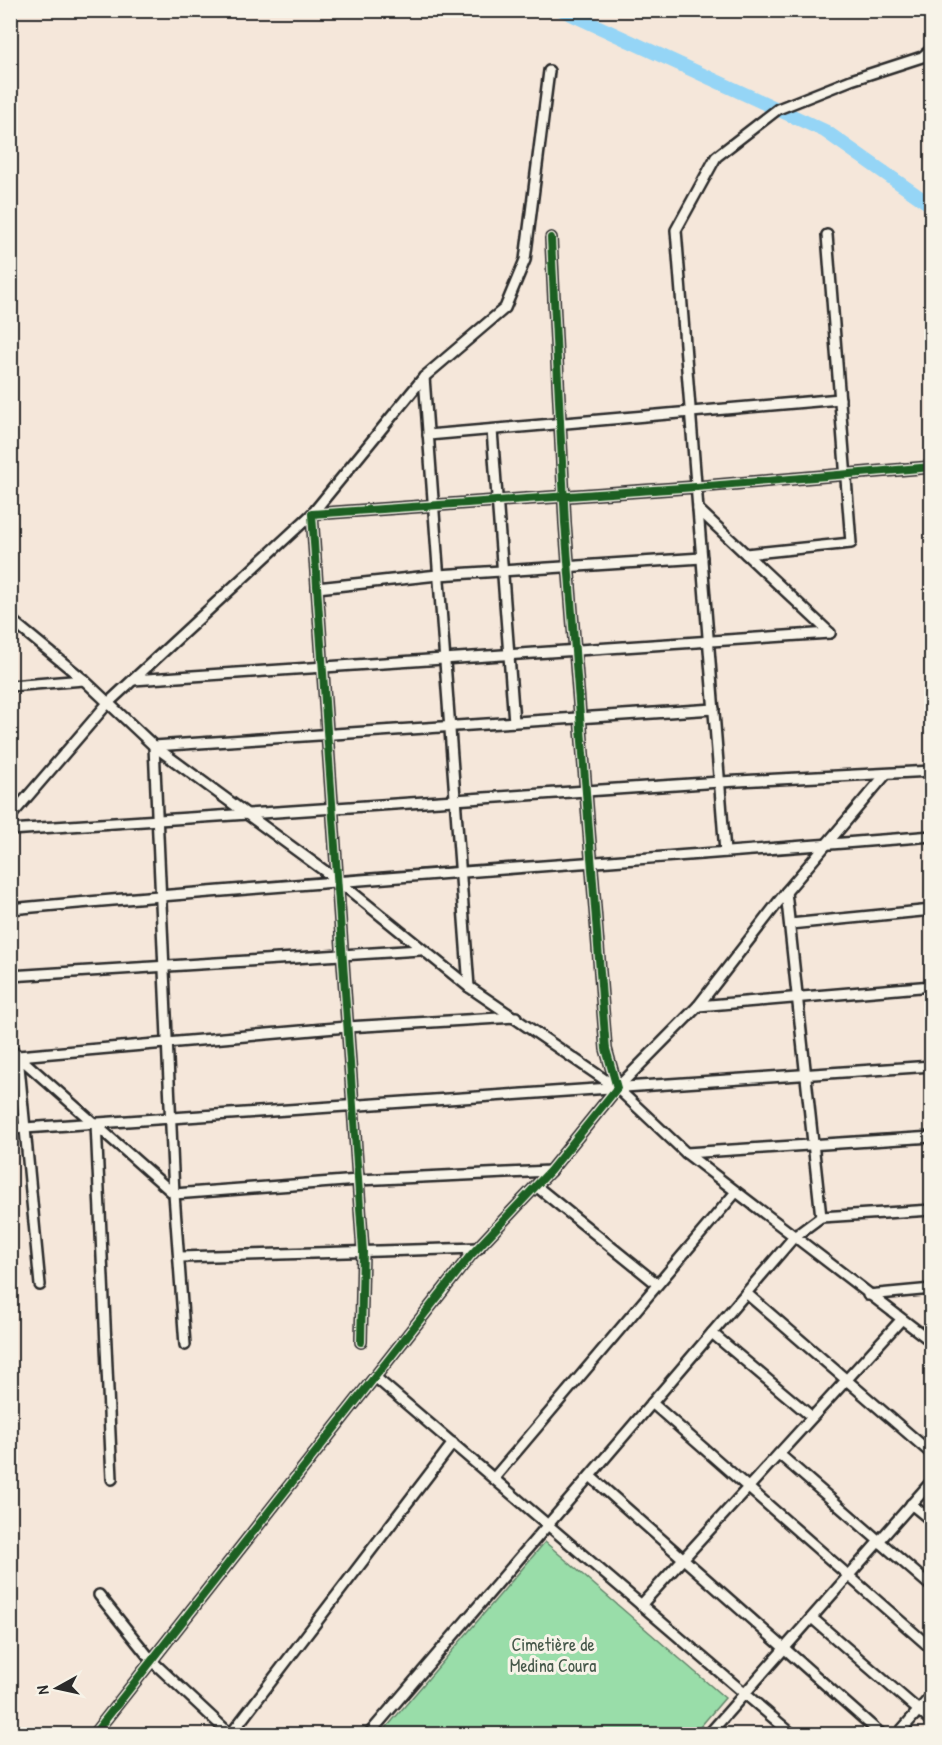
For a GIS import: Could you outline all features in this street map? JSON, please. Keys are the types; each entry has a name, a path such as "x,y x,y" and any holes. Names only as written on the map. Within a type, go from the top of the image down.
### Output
{"street":[{"path":"725,852 676,230 716,157 778,109 851,80 922,57 932,49"},
{"path":"10,818 108,703 312,514 424,377 505,308 525,260 549,71"},
{"path":"746,554 850,543 827,235"},
{"path":"551,238 563,496 574,650 606,1049 617,1088"},
{"path":"424,377 459,873 470,987"},
{"path":"428,435 840,399"},
{"path":"492,430 514,722"},
{"path":"312,514 696,487 932,467"},
{"path":"133,680 830,633 698,509"},
{"path":"312,514 363,1251 361,1342"},
{"path":"317,588 438,575 702,558"},
{"path":"12,618 84,680 154,746 337,880 420,950 470,987 617,1088 686,1154 932,1342"},
{"path":"10,686 84,680"},
{"path":"154,746 714,709"},
{"path":"154,746 173,1118 174,1194 185,1345"},
{"path":"10,830 720,782 932,771"},
{"path":"94,1734 478,1248 550,1171 617,1088 698,1006 786,892 886,774"},
{"path":"10,909 337,880 459,873 932,836"},
{"path":"786,892 821,1217"},
{"path":"790,924 932,910"},
{"path":"10,976 165,968 420,950"},
{"path":"698,1006 932,986"},
{"path":"14,1053 169,1045 347,1027 516,1017"},
{"path":"14,1053 174,1194 358,1180 550,1171"},
{"path":"14,1053 25,1128 40,1285"},
{"path":"10,1129 932,1066"},
{"path":"96,1124 112,1479"},
{"path":"686,1154 932,1137"},
{"path":"536,1186 657,1284"},
{"path":"494,1478 735,1192"},
{"path":"369,1734 794,1237 821,1217 932,1210"},
{"path":"180,1257 478,1248"},
{"path":"868,1294 932,1289"},
{"path":"746,1293 932,1454"},
{"path":"641,1605 901,1320"},
{"path":"712,1333 812,1417"},
{"path":"375,1377 792,1734"},
{"path":"652,1403 932,1649"},
{"path":"99,1595 152,1661 230,1734 453,1443"},
{"path":"779,1454 932,1587"},
{"path":"590,1476 880,1734"},
{"path":"709,1734 932,1481"},
{"path":"912,1504 932,1521"},
{"path":"812,1618 932,1722"},
{"path":"898,1734 932,1695"}],"green space":[{"name":"Cimetière de Medina Coura","path":"545,1542 725,1698 694,1734 381,1734"}],"waterway":[{"path":"562,10 825,131 932,206"}],"cycle path":[{"path":"94,1734 470,1256 550,1171 617,1088 606,1049 565,523 551,238"},
{"path":"361,1342 363,1251 312,514 696,487 932,467"}]}
